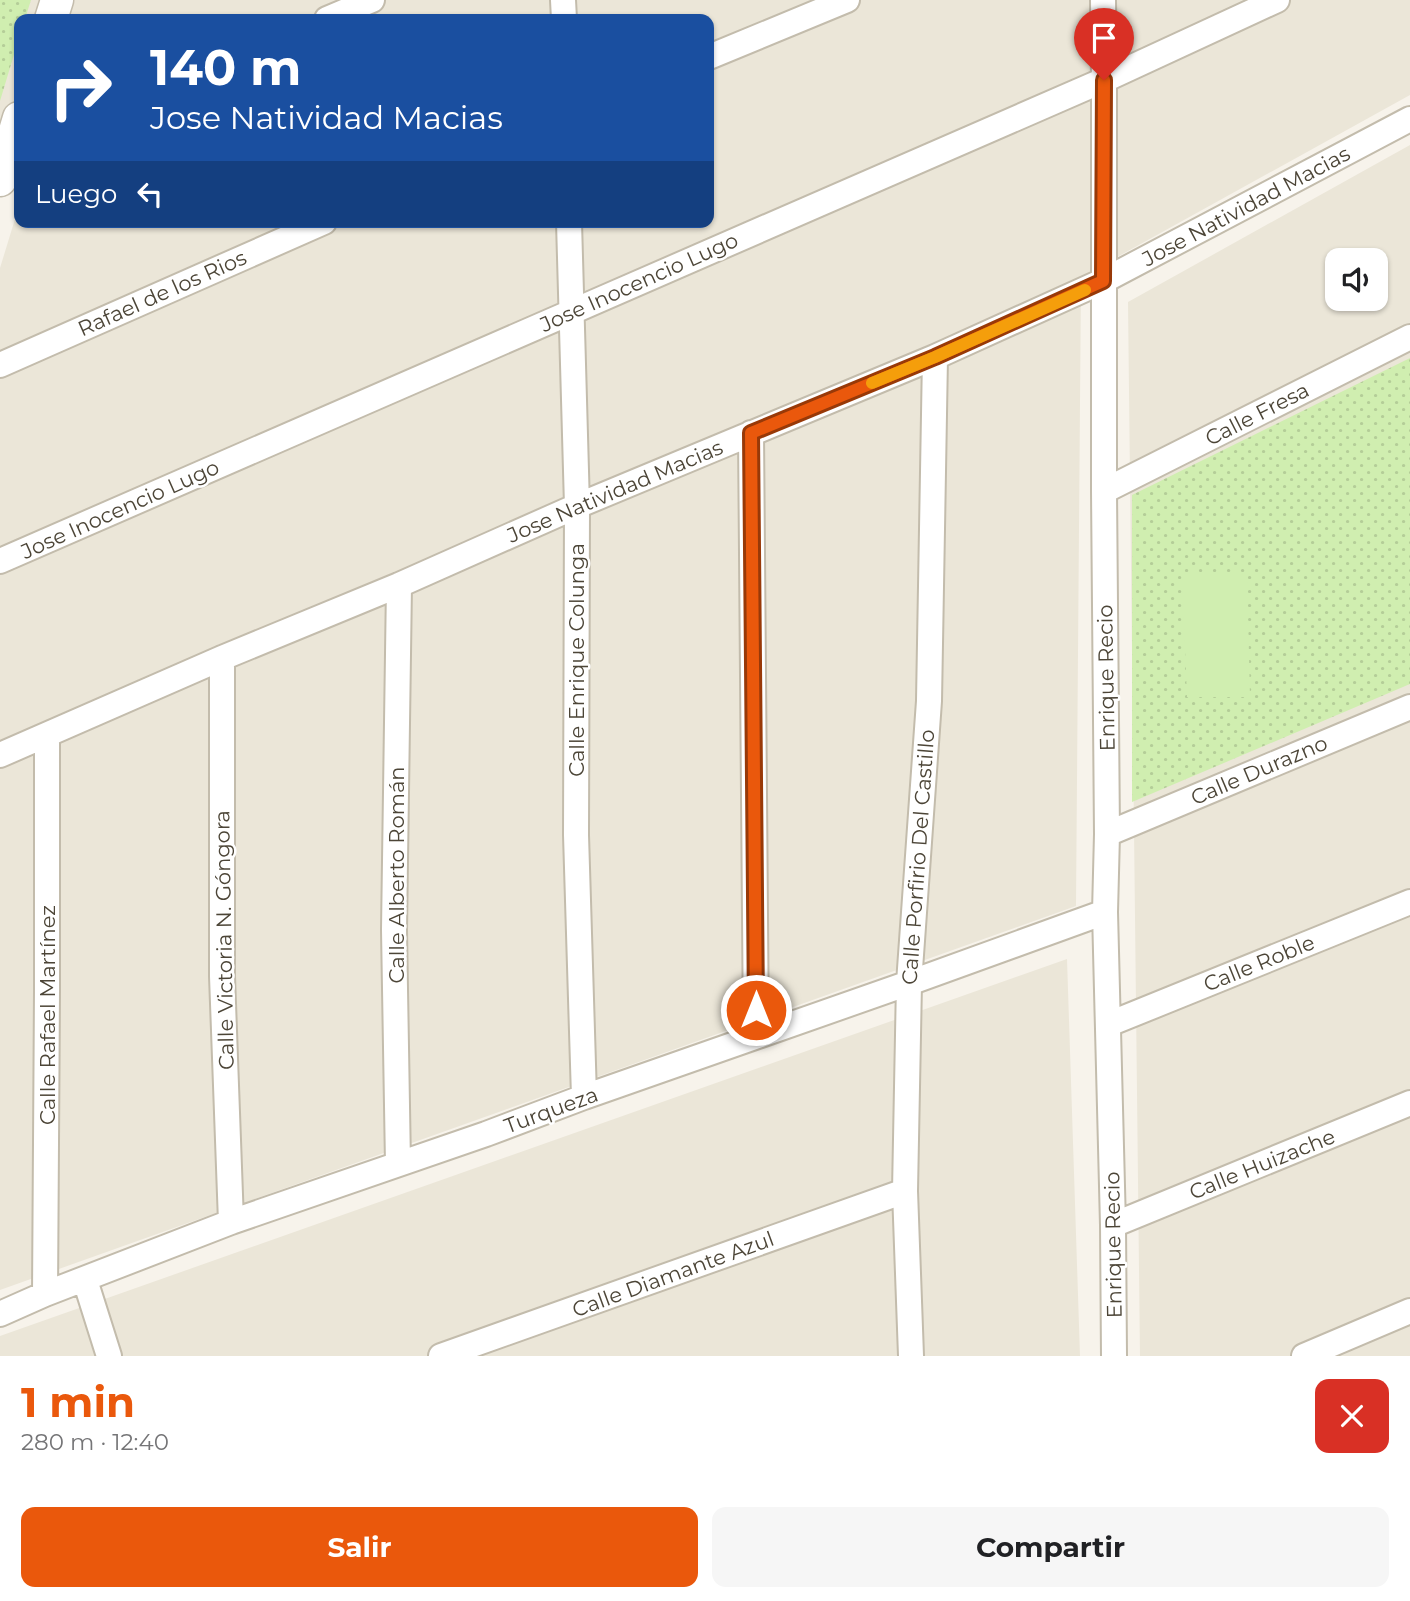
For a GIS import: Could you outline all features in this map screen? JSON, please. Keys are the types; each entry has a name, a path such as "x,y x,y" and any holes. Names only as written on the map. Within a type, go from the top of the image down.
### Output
{"street":[{"path":"339,14 372,0"},
{"path":"714,55 847,0"},
{"name":"Enrique Recio","path":"1102,0 1107,834 1105,912 1114,1356"},
{"name":"Jose Inocencio Lugo","path":"0,561 1104,80 1277,0"},
{"name":"Jose Natividad Macias","path":"0,755 577,506 935,357 1103,281 1410,119"},
{"path":"7,161 14,136"},
{"name":"Rafael de los Rios","path":"0,365 310,228"},
{"name":"Calle Enrique Colunga","path":"569,228 577,506 576,835 584,1097"},
{"name":"Calle Fresa","path":"1104,491 1410,337"},
{"name":"Calle Porfirio Del Castillo","path":"911,1356 905,1191 909,983 929,701 935,357"},
{"path":"751,433 756,1036"},
{"name":"Calle Alberto Román","path":"398,1164 394,930 399,585"},
{"name":"Calle Victoria N. Góngora","path":"222,658 222,976 231,1223"},
{"name":"Calle Durazno","path":"1107,834 1410,707"},
{"name":"Calle Rafael Martínez","path":"45,1294 47,736"},
{"name":"Calle Roble","path":"1109,1024 1410,902"},
{"name":"Turqueza","path":"0,1314 45,1294 231,1223 1105,912"},
{"name":"Calle Huizache","path":"1113,1225 1410,1103"},
{"name":"Calle Diamante Azul","path":"441,1356 905,1191"},
{"path":"85,1280 109,1356"},
{"path":"1304,1356 1410,1311"}],"shaded area":[{"path":"0,0 1410,0 1410,95 1081,277 1076,906 0,1290 0,268 14,222 14,228 714,228 714,14 14,14 14,127 0,134"},
{"path":"1410,145 1410,1356 1140,1356 1128,302"},
{"path":"1067,959 1080,1356 0,1356 0,1336"}],"green space":[{"path":"0,0 31,0 27,14 14,14 14,55 0,101"},
{"path":"1410,358 1410,684 1132,802 1132,495"},
{"path":"1182,573 1247,573 1250,697 1187,697"}],"slow traffic":[{"path":"872,383 1085,290"}],"route":[{"path":"756,1010 751,433 935,357 1103,281 1104,80"}]}
